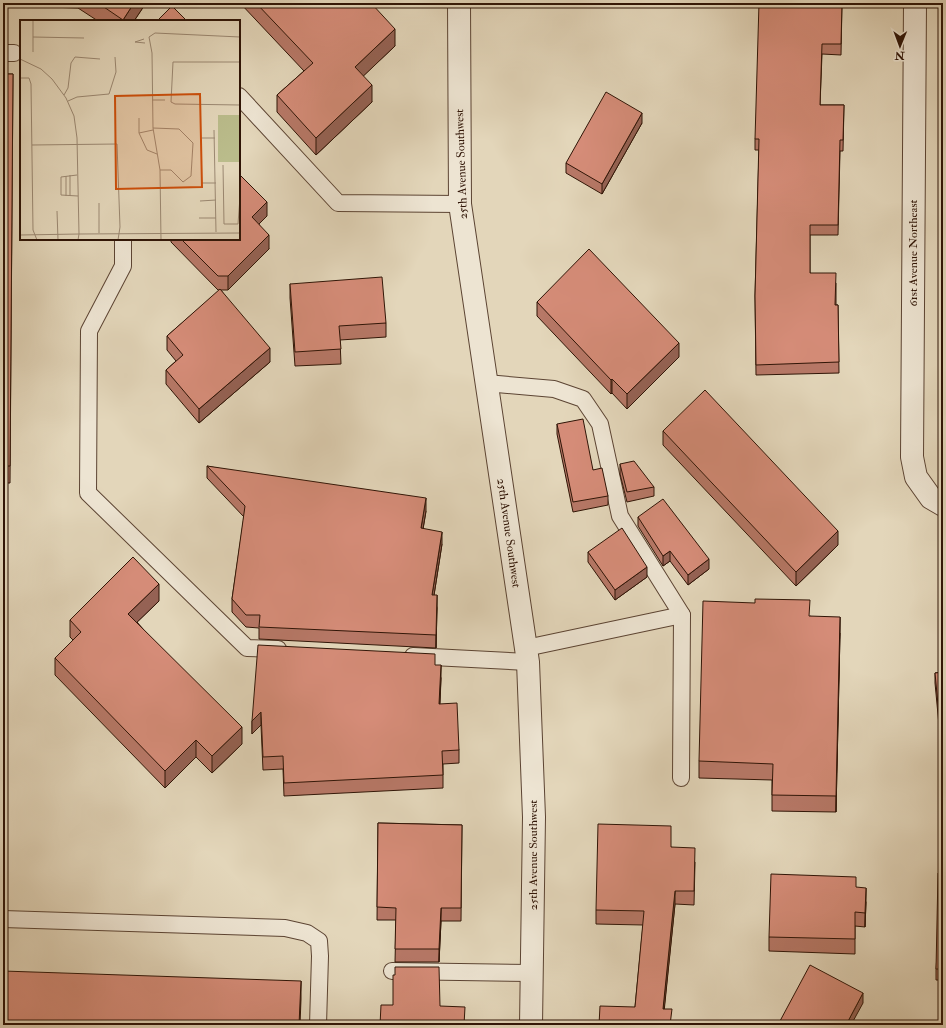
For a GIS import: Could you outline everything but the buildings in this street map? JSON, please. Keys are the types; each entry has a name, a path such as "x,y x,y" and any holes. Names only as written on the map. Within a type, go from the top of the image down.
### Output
{"street":[{"name":"25th Avenue Southwest","path":"459,3 460,204 527,655 534,817 531,1025"},
{"name":"61st Avenue Northeast","path":"915,3 912,457 916,477 937,502"}],"lane":[{"path":"240,97 338,203 460,204"},
{"path":"123,240 123,266 89,332 88,493 248,648 294,650"},
{"path":"486,383 554,389 583,399 600,424 620,516 682,615 681,778"},
{"path":"395,655 527,655 682,615"},
{"path":"3,919 285,928 307,933 319,941 318,1025"},
{"path":"392,971 532,973"}]}
